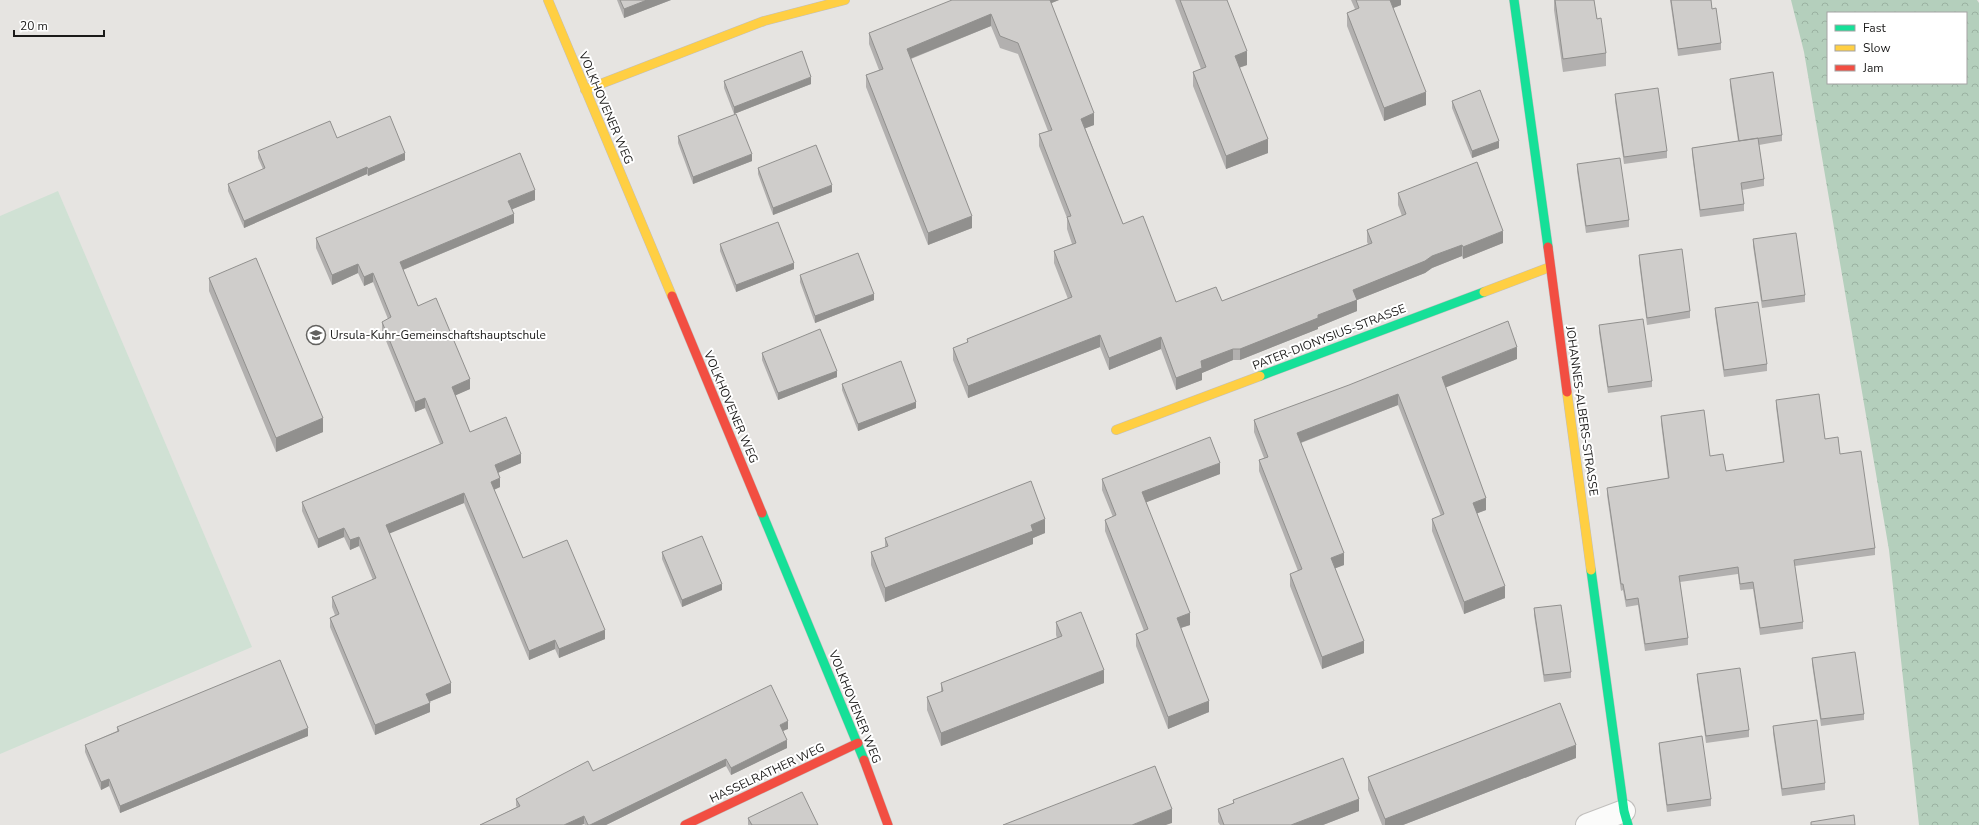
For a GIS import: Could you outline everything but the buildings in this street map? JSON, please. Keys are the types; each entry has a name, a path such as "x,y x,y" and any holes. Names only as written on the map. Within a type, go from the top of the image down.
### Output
{"street":[{"name":"VOLKHOVENER WEG","path":"548,0 858,743 888,825"},
{"path":"585,90 764,21 845,0"},
{"name":"JOHANNES-ALBERS-STRASSE","path":"1514,0 1626,818"},
{"name":"PATER-DIONYSIUS-STRASSE","path":"1116,430 1550,267"},
{"name":"HASSELRATHER WEG","path":"685,825 858,743"},
{"path":"1587,825 1626,818"}],"green space":[{"path":"1791,0 1977,0 1979,3 1979,825 1919,825 1889,550 1804,52"},
{"path":"58,191 252,647 0,754 0,216"}],"traffic: fast":[{"path":"1514,0 1548,247"},
{"path":"1260,376 1484,292"},
{"path":"762,513 864,760"},
{"path":"1591,570 1624,811 1628,825"}],"traffic: slow":[{"path":"548,0 672,296"},
{"path":"585,90 764,21 845,0"},
{"path":"1484,292 1550,267"},
{"path":"1116,430 1260,376"},
{"path":"1567,392 1591,570"}],"traffic: jam":[{"path":"1548,247 1567,392"},
{"path":"672,296 762,513"},
{"path":"685,825 858,743"},
{"path":"864,760 888,825"}],"place":[{"name":"Ursula-Kuhr-Gemeinschaftshauptschule","path":"316,335"}]}
